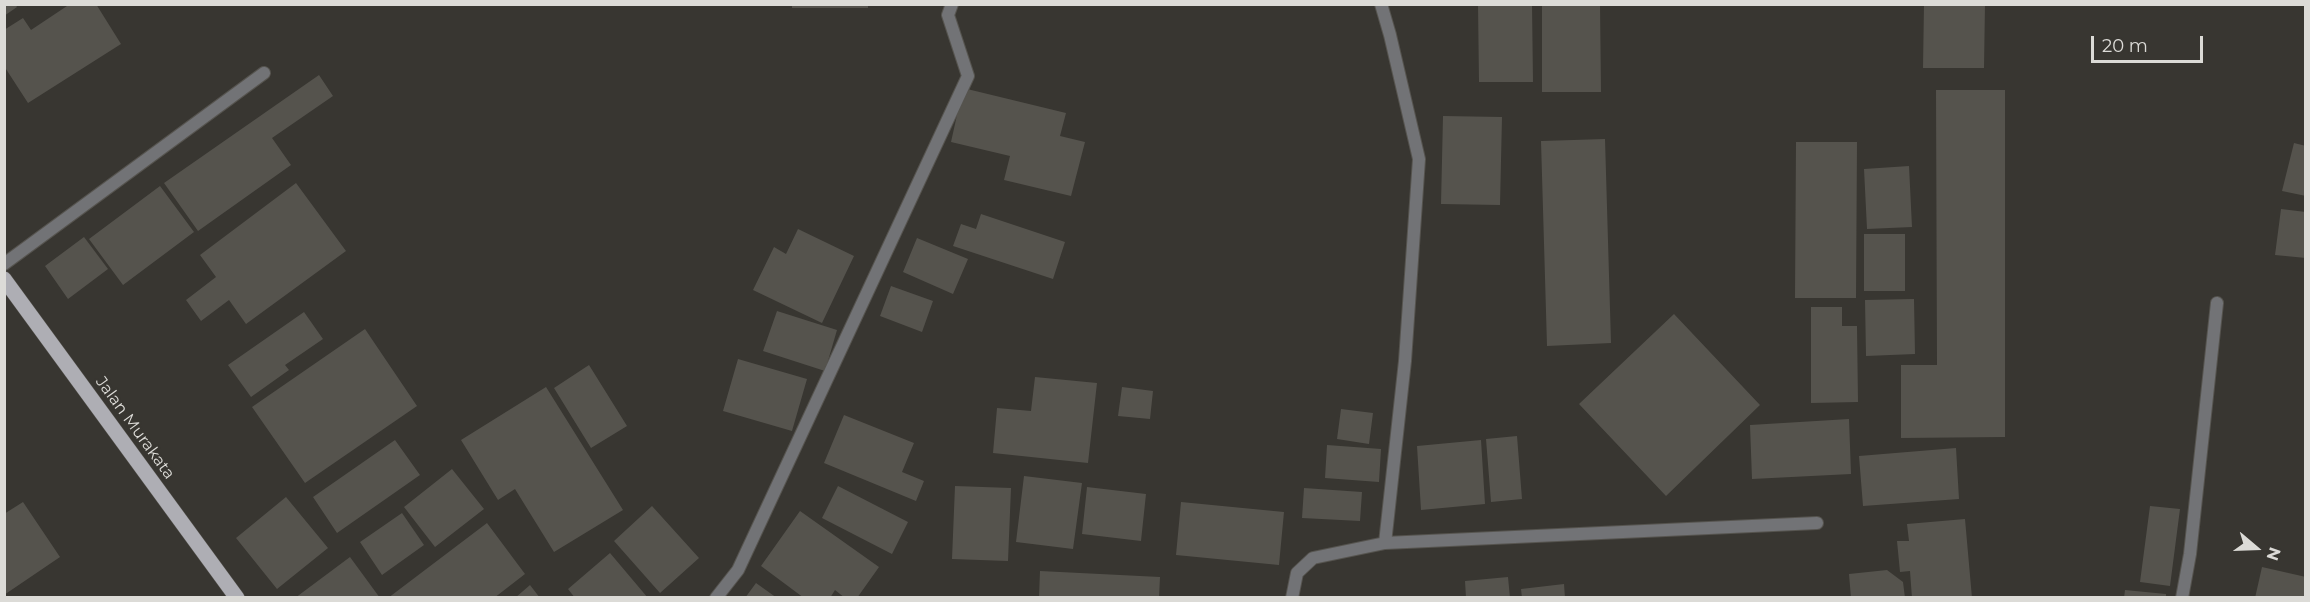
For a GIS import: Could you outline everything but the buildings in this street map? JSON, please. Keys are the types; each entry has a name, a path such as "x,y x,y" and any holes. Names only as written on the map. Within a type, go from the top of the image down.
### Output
{"main road":[{"name":"Jalan Murakata","path":"4,279 237,597"}],"street":[{"path":"716,597 738,570 968,76 948,15 952,4"},
{"path":"1381,4 1419,159 1405,361 1385,543"},
{"path":"4,264 264,73"},
{"path":"2182,597 2190,554 2217,303"},
{"path":"1292,597 1297,573 1313,558 1385,543 1817,523"}]}
